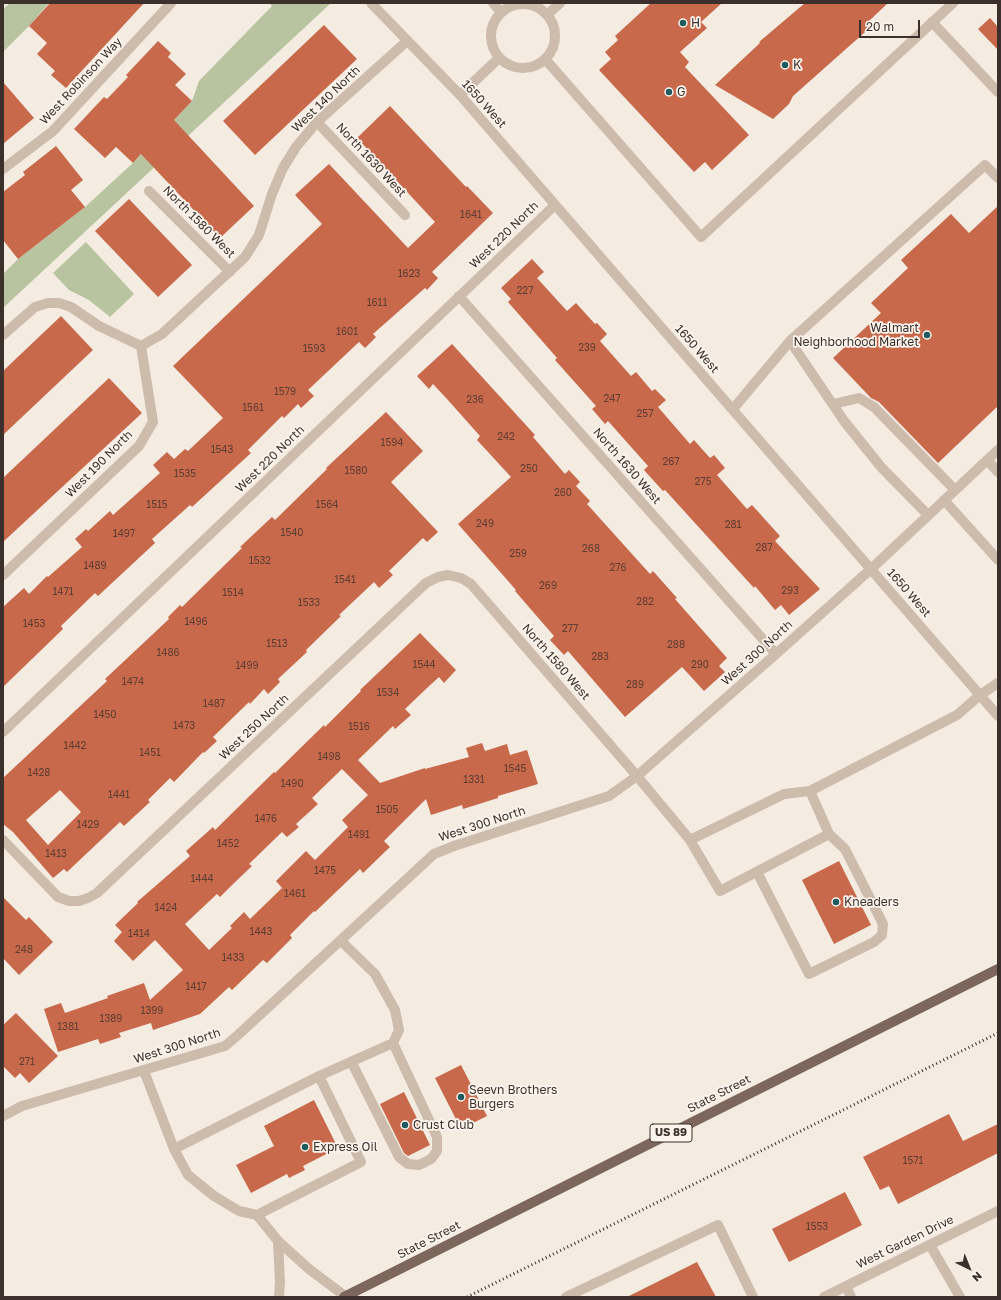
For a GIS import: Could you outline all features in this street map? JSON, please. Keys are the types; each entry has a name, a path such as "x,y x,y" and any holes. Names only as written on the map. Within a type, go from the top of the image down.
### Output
{"main road":[{"name":"State Street","path":"344,1297 998,969"}],"street":[{"name":"West Robinson Way","path":"3,169 52,131 171,3"},
{"name":"1650 West","path":"371,3 406,41 460,95 998,716"},
{"path":"493,3 501,12"},
{"path":"525,3 533,5 548,14 555,29 556,37 551,53 546,60 537,66 517,68 507,64 499,58 494,50 491,40 491,30 495,20 501,12 508,7 525,3"},
{"path":"548,14 560,3"},
{"path":"546,60 701,237 953,3"},
{"path":"932,22 998,92"},
{"name":"West 140 North","path":"141,346 162,334 245,257 259,235 272,194 296,147 317,122 406,41"},
{"path":"460,95 499,58"},
{"name":"North 1630 West","path":"317,122 405,215"},
{"path":"733,410 790,341 985,165 998,178"},
{"name":"North 1580 West","path":"149,191 230,272"},
{"name":"West 220 North","path":"3,732 555,205"},
{"name":"North 1630 West","path":"459,296 776,654"},
{"path":"3,335 35,307 48,302 59,303 71,307 100,326 141,346"},
{"path":"790,341 844,421 881,467 928,515"},
{"name":"West 190 North","path":"3,575 139,446 153,422 141,346"},
{"path":"833,404 859,398 874,407 955,490"},
{"name":"West 300 North","path":"4,1114 22,1106 225,1046 434,854 609,796 637,776 776,654 871,569 998,450"},
{"path":"987,460 998,472"},
{"path":"944,500 998,560"},
{"name":"North 1580 West","path":"448,575 460,578 471,584 637,776 690,840 720,891 757,872"},
{"name":"West 250 North","path":"3,840 58,897 69,901 80,901 97,893 426,583 438,577 448,575"},
{"path":"690,840 784,794 810,791 957,716 980,695 998,683"},
{"path":"810,791 829,834 845,849 883,924 882,935 874,942 809,974 757,872 829,834"},
{"path":"174,1149 320,1076 393,1043 399,1030 395,1010 375,974 340,941"},
{"path":"352,1062 399,1157 408,1164 419,1165 431,1159 436,1151 437,1137 393,1043"},
{"path":"144,1071 174,1149 188,1174 214,1196 239,1211 257,1215 278,1241 309,1269 344,1297"},
{"path":"257,1215 361,1162 320,1076"},
{"name":"West Garden Drive","path":"824,1297 998,1211"},
{"path":"566,1297 718,1225 752,1297"},
{"path":"278,1241 280,1282 279,1297"},
{"path":"930,1245 960,1297"},
{"path":"846,1286 851,1297"}],"green space":[{"path":"10,3 49,3 3,52 3,9"},
{"path":"269,3 331,3 3,308 3,274 18,259 85,207 133,163 192,101 199,81 272,6"},
{"path":"86,242 134,294 110,317 89,300 69,290 53,273"}],"building":[{"path":"50,3 144,3 66,88 51,75 55,71 37,54 47,43 29,26"},
{"name":"G","path":"651,3 722,3 701,22 707,28 680,52 689,62 685,67 749,135 712,170 705,162 694,172 599,70 611,59 605,52 618,40 615,36"},
{"name":"K","path":"805,3 888,3 869,21 873,25 793,96 789,104 773,119 715,85 760,43 759,42"},
{"path":"990,18 998,27 998,50 978,29"},
{"path":"324,25 357,59 255,155 223,121"},
{"path":"158,41 171,53 168,57 186,74 175,85 192,101 174,120 254,206 220,238 141,154 133,163 116,147 105,158 74,129 104,97 107,99 128,77 126,75"},
{"path":"3,82 34,118 3,144"},
{"path":"390,106 466,187 467,186 493,213 432,272 438,278 427,290 425,288 373,334 376,337 365,348 359,342 308,390 314,396 301,408 298,404 284,418 282,416 248,450 251,453 192,507 190,505 152,539 155,543 98,596 95,593 61,626 63,629 3,687 3,607 24,588 29,594 47,576 48,577 82,547 75,539 86,529 88,531 110,511 113,515 160,473 153,465 167,452 174,459 185,449 188,451 223,418 173,366 322,224 295,195 329,164 408,248 435,222 357,138"},
{"path":"56,146 83,180 71,190 85,207 18,259 3,240 3,192 25,175 23,172"},
{"path":"129,199 192,265 158,297 95,231"},
{"name":"Walmart Neighborhood Market","path":"998,206 998,406 938,463 879,402 871,398 833,358 881,313 871,303 908,268 901,260 951,214 969,233"},
{"path":"532,259 544,272 537,278 567,311 576,303 595,324 597,323 607,334 600,341 631,376 636,372 652,391 655,389 666,400 658,407 690,444 694,440 710,458 714,455 725,468 717,475 747,509 752,505 780,536 775,541 820,589 789,615 781,605 775,610 755,586 754,588 665,490 663,491 644,470 648,466 608,421 605,424 592,409 596,406 555,360 557,358 508,302 511,299 501,288"},
{"path":"61,316 93,350 3,435 3,371"},
{"path":"452,344 535,435 533,437 565,474 569,470 580,482 576,486 590,501 587,504 650,574 653,571 677,598 675,599 727,658 719,666 725,672 704,691 682,667 625,717 568,651 564,655 550,640 554,636 458,524 511,477 477,440 480,436 447,399 433,384 429,389 417,376"},
{"path":"109,378 142,413 3,542 3,478"},
{"path":"386,412 423,451 391,482 438,532 427,542 423,538 389,571 393,575 379,588 374,582 339,615 341,616 306,650 307,652 278,679 280,682 268,694 264,689 250,704 249,702 213,737 217,741 204,753 203,752 174,782 170,778 148,800 150,802 124,826 120,822 67,872 64,869 53,878 13,832 3,824 3,778 107,681 105,679 169,619 168,617 180,605 182,607 242,548 240,547 272,517 275,520 327,469 326,468","holes":["60,790 81,812 48,845 26,820"]},
{"path":"420,633 456,670 444,683 439,677 427,688 405,709 411,715 395,729 393,726 358,760 380,783 425,768 469,757 466,748 482,743 485,751 507,744 510,755 527,750 538,784 498,796 498,798 463,809 462,805 431,815 426,799 384,841 390,847 363,873 360,869 315,912 314,911 290,935 292,938 267,963 263,960 232,990 229,987 200,1014 153,1030 151,1023 119,1033 121,1037 100,1044 98,1039 58,1052 44,1009 61,1003 65,1013 108,998 107,996 144,983 150,1000 183,970 155,940 133,961 114,941 122,932 115,925 138,903 137,902 190,856 186,851 213,827 215,830 324,725 325,727 361,691 360,690","holes":["342,769 368,795 342,820 348,827 315,860 306,851 276,881 282,888 250,919 244,912 230,926 232,928 209,950 185,924 217,894 220,897 252,866 249,864 282,832 287,837 299,827 296,824 318,804 312,798"]},
{"name":"Kneaders","path":"839,861 871,925 834,944 802,880"},
{"path":"3,897 26,920 29,917 53,942 19,975 3,958"},
{"path":"16,1013 58,1056 29,1083 20,1073 15,1078 3,1066 3,1025"},
{"name":"Seevn Brothers Burgers","path":"461,1065 487,1116 461,1129 435,1078"},
{"name":"Crust Club","path":"404,1092 430,1145 408,1156 404,1153 380,1104"},
{"name":"Express Oil","path":"314,1100 338,1148 303,1166 305,1170 289,1178 287,1174 251,1193 236,1165 274,1146 264,1126"},
{"path":"949,1114 963,1141 998,1124 998,1153 898,1204 889,1186 880,1190 863,1157"},
{"path":"845,1192 862,1225 789,1262 772,1229"},
{"path":"697,1262 716,1297 627,1297"}],"railway":[{"path":"467,1297 998,1033"}],"place":[{"name":"H","path":"683,23"},
{"name":"K","path":"785,65"},
{"name":"G","path":"669,92"},
{"name":"Walmart Neighborhood Market","path":"927,335"},
{"name":"Kneaders","path":"836,902"},
{"name":"Seevn Brothers Burgers","path":"461,1097"},
{"name":"Crust Club","path":"405,1125"},
{"name":"Express Oil","path":"305,1147"}]}
